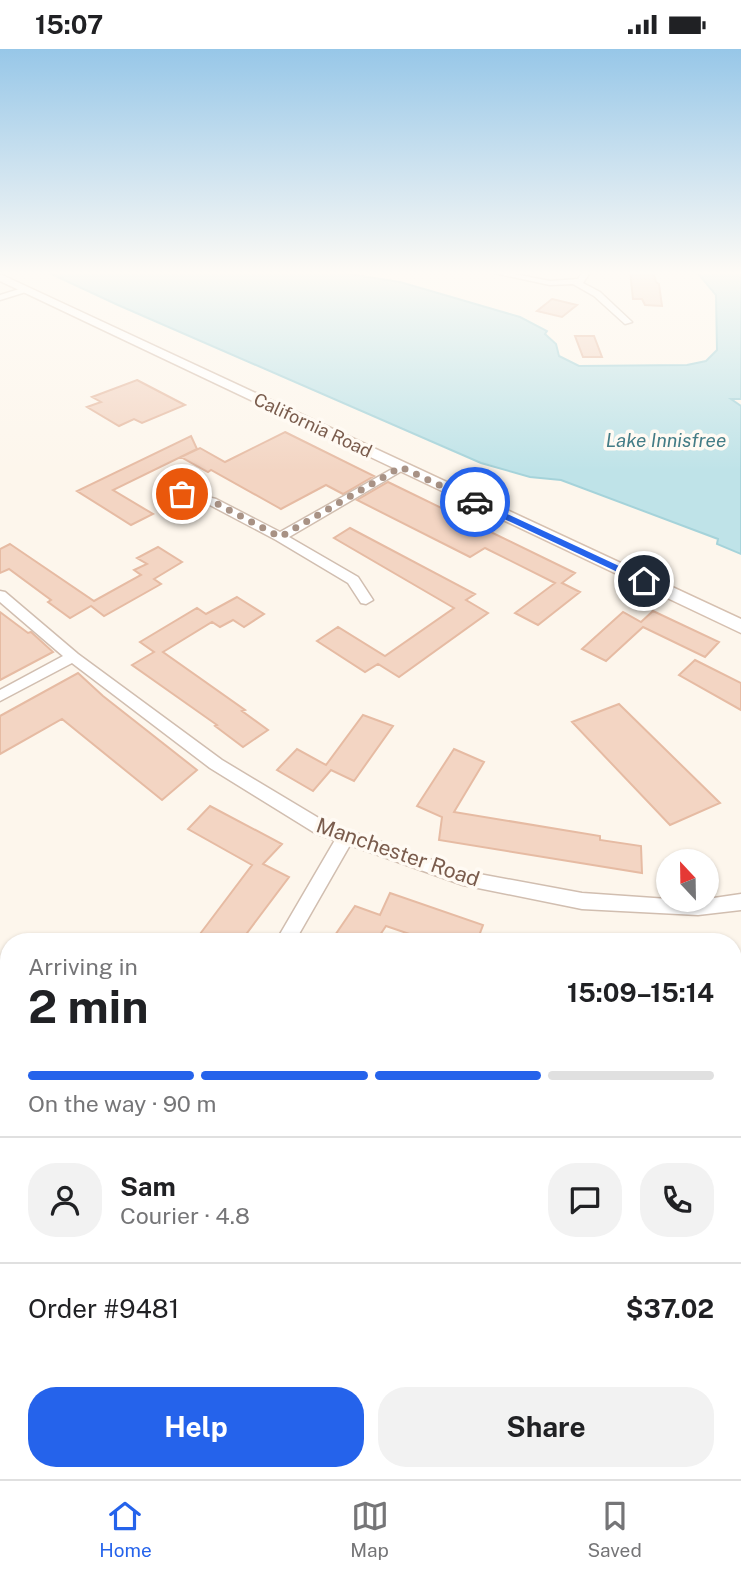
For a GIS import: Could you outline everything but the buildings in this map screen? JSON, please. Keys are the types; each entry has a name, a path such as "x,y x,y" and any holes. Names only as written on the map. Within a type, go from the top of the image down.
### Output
{"main road":[{"name":"California Road","path":"129,338 741,627"}],"street":[{"path":"280,537 401,467"},
{"path":"182,494 212,501 280,537 353,580 366,600"},
{"name":"Manchester Road","path":"0,596 73,657 216,764 321,828 463,878 582,901 698,907 741,902"},
{"path":"0,696 73,657"},
{"path":"290,933 346,836"}],"water":[{"name":"Lake Innisfree","path":"193,338 549,338 556,344 559,356 579,366 687,365 706,361 717,350 717,338 741,338 741,399 731,399 741,406 741,554 717,544 718,539 561,480 530,477 481,463"}],"way so far":[{"path":"182,494 212,501 280,537 401,467 475,502"}],"route":[{"path":"475,502 644,581"}]}
